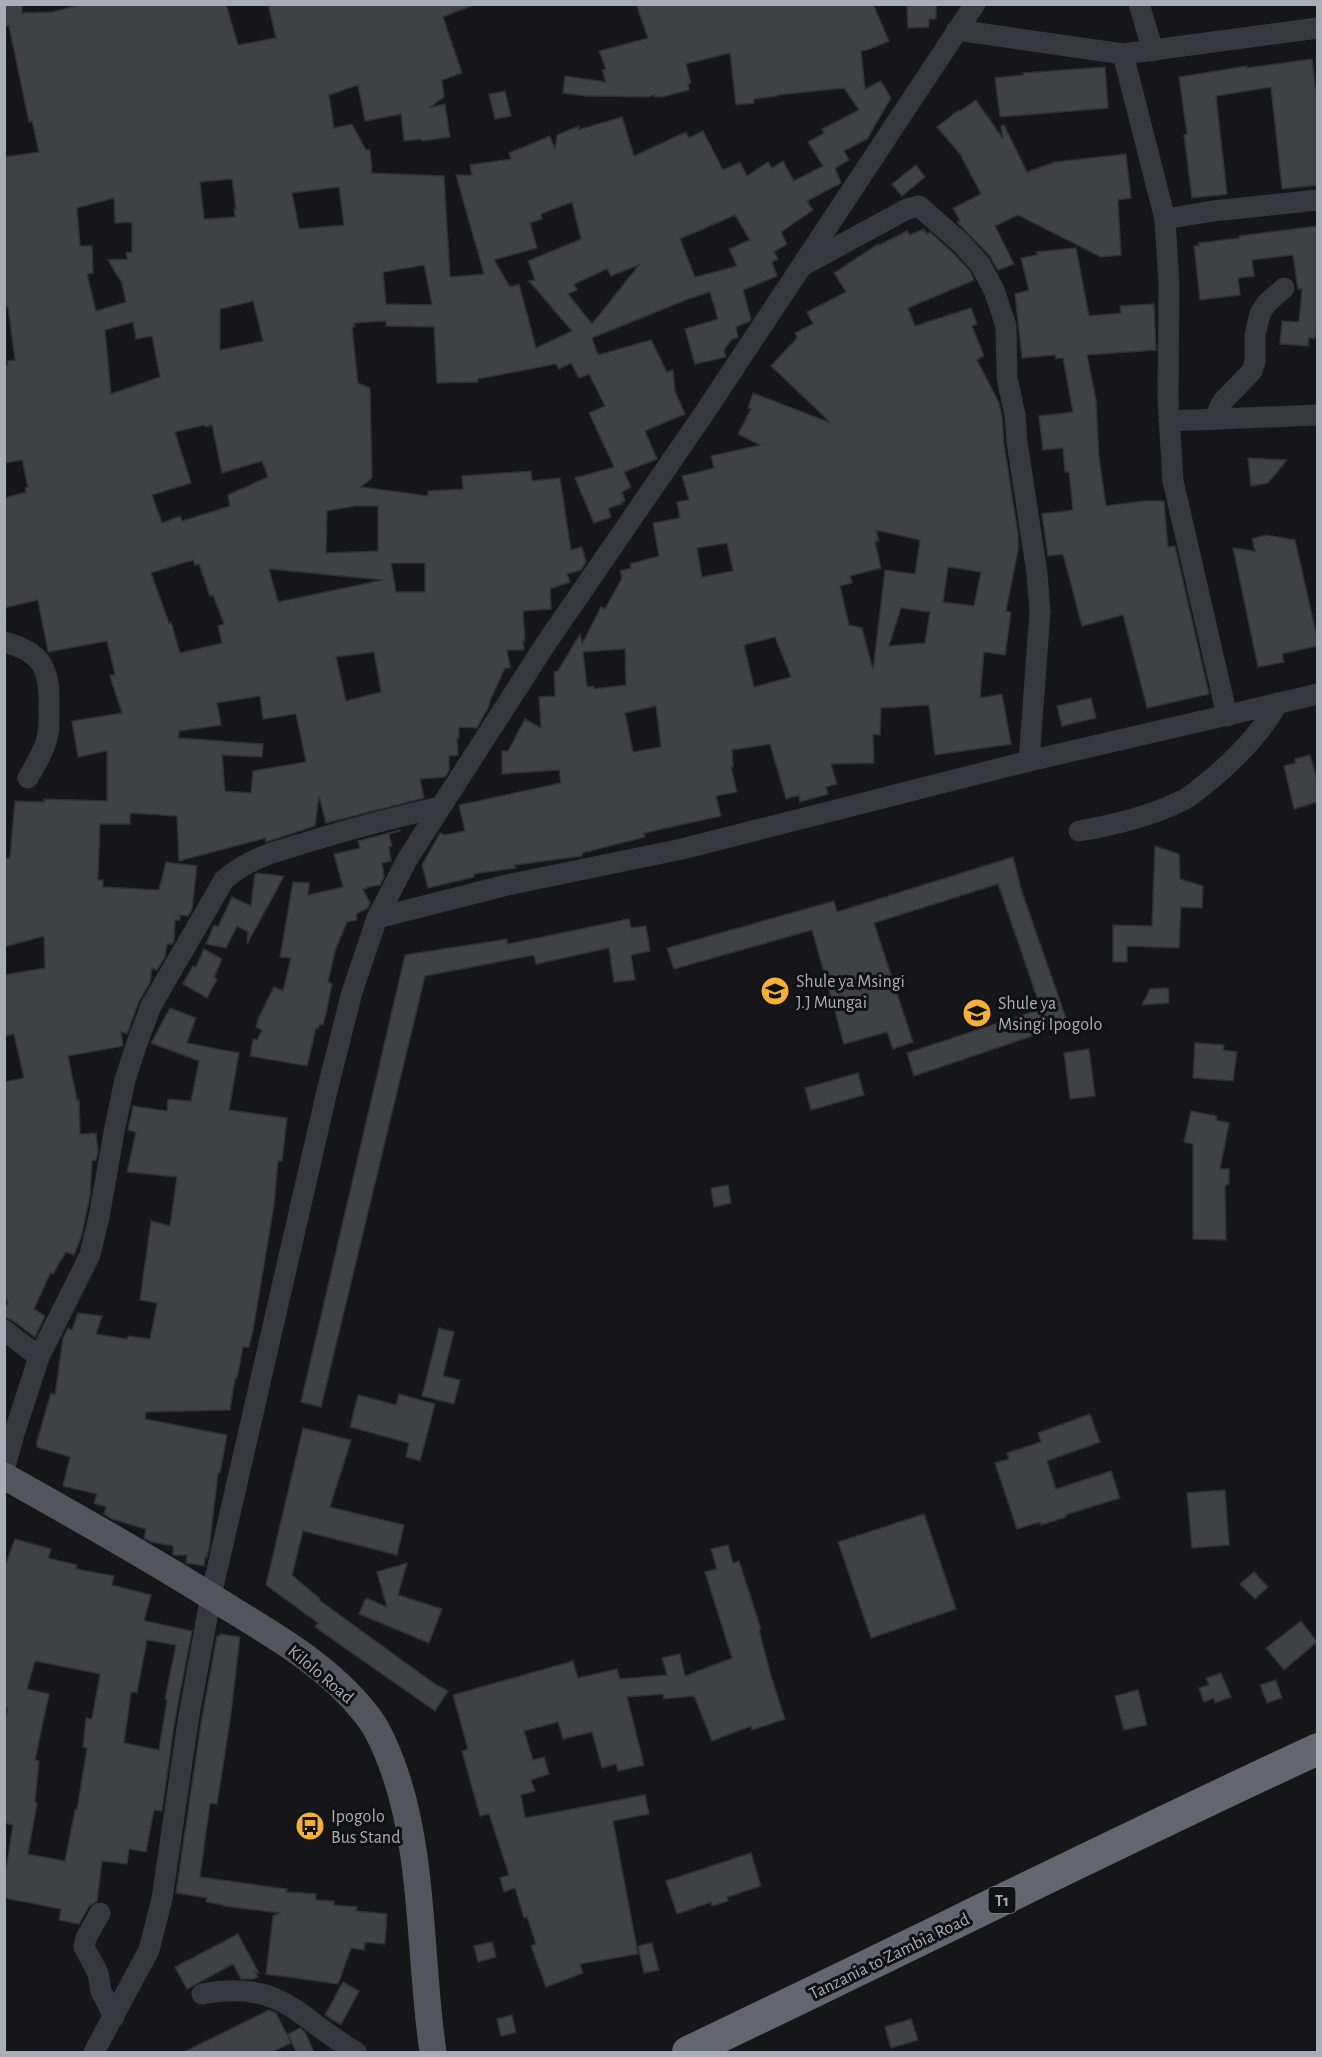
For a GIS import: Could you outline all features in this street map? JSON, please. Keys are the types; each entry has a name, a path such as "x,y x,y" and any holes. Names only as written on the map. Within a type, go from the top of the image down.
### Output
{"highway":[{"name":"Tanzania to Zambia Road","path":"688,2052 845,1978 1194,1806 1317,1749"}],"main road":[{"name":"Kilolo Road","path":"4,1476 211,1596 279,1639 335,1681 366,1714 376,1729 391,1763 410,1838 421,1916 425,1983 434,2052"}],"street":[{"path":"94,2052 149,1950 156,1926 167,1868 188,1721 211,1596 327,1091 352,992 377,918 408,858 587,582 705,412 975,4"},
{"path":"1139,4 1153,51"},
{"path":"957,30 1124,54 1317,28"},
{"path":"1124,54 1165,219 1169,285 1169,421 1173,481 1227,716"},
{"path":"1165,219 1317,200"},
{"path":"799,268 907,209 919,206 971,253 980,264 994,290 1006,326 1007,378 1015,415 1037,573 1040,612 1029,761"},
{"path":"1214,419 1223,401 1252,371 1255,362 1255,335 1260,315 1266,304 1284,288"},
{"path":"1169,421 1317,415"},
{"path":"4,642 28,650 40,660 48,677 49,733 45,746 28,778"},
{"path":"377,918 507,885 682,849 1029,761 1317,694"},
{"path":"1079,831 1148,815 1184,800 1223,770 1251,742 1267,723 1278,703"},
{"path":"4,1470 39,1358 90,1255 125,1080 151,1006 224,880 239,866 261,856 363,826 440,807"},
{"path":"4,1330 39,1358"},
{"path":"100,1913 86,1938 84,1947 98,1974 101,1991 114,2017"},
{"path":"202,1994 227,1989 274,1997 295,2008 340,2043 356,2052"}],"building":[{"path":"4,4 22,4 22,13 52,12 84,4 226,4 238,45 276,38 268,4 470,4 471,6 443,17 462,73 442,80 444,97 429,108 445,104 450,137 404,141 401,114 365,121 358,85 329,95 334,128 352,124 366,150 370,150 372,173 444,176 450,277 484,274 456,175 472,175 470,165 511,159 509,153 550,136 555,150 557,135 579,126 578,130 622,117 634,156 686,132 689,138 703,131 723,170 740,162 747,176 768,162 772,168 783,161 794,181 823,166 808,142 824,133 822,129 859,110 844,88 777,95 754,99 754,103 736,105 730,53 686,64 691,83 688,84 689,90 662,97 655,97 655,95 648,97 586,96 563,93 565,76 606,82 602,70 606,69 599,51 648,38 636,4 873,4 889,41 861,51 865,89 881,81 891,98 867,139 844,151 849,160 835,168 841,183 807,201 813,210 781,232 787,244 774,252 778,259 772,262 777,276 743,290 751,319 736,327 738,338 732,339 724,350 726,357 695,364 685,329 718,319 710,292 592,338 598,355 651,340 667,372 673,370 675,391 685,414 645,431 657,459 624,472 631,487 622,492 625,501 621,502 622,504 608,508 611,517 594,523 575,478 614,467 589,413 605,406 589,374 579,378 571,363 559,369 556,364 478,379 478,382 437,383 434,327 386,326 386,321 354,323 355,327 352,327 358,383 370,388 372,478 361,487 428,496 428,491 463,489 462,476 531,471 532,481 560,478 571,550 582,547 586,562 581,570 567,574 570,582 550,589 551,609 523,611 524,650 507,650 510,668 505,668 477,728 459,727 458,755 449,756 449,770 445,777 420,779 424,798 326,823 319,796 315,826 266,842 265,838 179,861 177,816 130,813 130,824 100,824 98,880 103,880 103,887 159,890 166,862 197,866 192,909 188,916 180,915 180,920 175,920 174,941 172,944 167,944 165,957 157,970 152,968 150,983 139,1001 127,1034 121,1032 123,1046 68,1056 77,1100 79,1100 80,1134 96,1133 98,1152 96,1160 92,1161 90,1196 82,1234 74,1255 66,1252 53,1274 51,1272 34,1309 45,1316 35,1337 12,1320 4,1317 4,1305 8,1305 4,1287 4,1082 24,1078 14,1034 4,1036 4,975 45,968 44,936 4,947 4,859 10,858 15,801 44,802 44,799 107,801 107,751 78,757 72,721 122,713 110,676 115,674 107,641 48,652 38,600 4,608 4,498 26,492 25,488 28,487 22,460 4,463 4,365 8,365 7,361 15,360 8,307 4,308 4,157 39,152 32,121 29,122 9,26 4,27","holes":["232,179 235,217 204,219 200,182","339,187 344,225 299,229 292,193","114,198 115,223 132,222 132,252 126,253 127,259 108,260 122,283 126,302 96,311 87,274 93,273 92,246 80,246 77,208","572,202 581,239 528,261 535,280 529,281 572,331 536,348 519,284 510,287 494,260 537,248 530,223 542,219 541,214","735,215 750,240 729,249 737,266 695,277 680,239","424,265 432,305 386,304 383,272","639,265 592,324 568,294 577,290 574,284 607,269 611,276","253,301 263,341 220,350 220,309","133,322 136,339 152,336 160,377 111,394 105,330","204,425 205,427 212,425 222,473 262,461 268,477 228,495 230,506 182,521 180,516 162,523 152,495 191,483 175,432","354,506 378,506 378,551 326,553 327,511","193,560 195,565 199,564 210,596 213,595 224,624 218,626 222,643 180,653 171,622 169,623 151,573","391,563 425,563 425,592 396,592","269,569 383,580 278,602","374,652 381,692 346,701 336,657","260,696 263,719 296,714 306,762 253,771 251,793 225,791 222,755 262,757 263,744 179,738 179,731 221,725 217,703"]},
{"path":"907,4 936,4 936,19 929,19 929,27 908,28"},
{"path":"1312,59 1317,102 1317,185 1282,189 1271,87 1216,96 1227,194 1192,198 1184,135 1187,134 1179,77"},
{"path":"1105,67 1108,108 1000,117 995,78 1023,75 1023,73"},
{"path":"505,91 511,116 495,119 489,94"},
{"path":"976,100 1003,139 1001,126 1004,125 1027,172 1055,162 1126,154 1131,198 1118,200 1121,255 1101,257 1018,215 995,226 1014,264 998,270 989,255 957,222 960,221 953,208 981,194 960,154 937,127"},
{"path":"916,165 925,177 902,196 892,184"},
{"path":"1317,226 1317,317 1315,338 1309,338 1308,346 1280,344 1282,321 1299,322 1302,289 1298,289 1293,255 1252,260 1254,276 1238,278 1240,295 1200,300 1194,246 1199,245 1198,243"},
{"path":"924,229 926,234 930,232 970,271 974,280 908,308 915,326 971,308 977,324 972,326 984,356 977,360 999,403 1002,417 1018,534 1018,550 1006,611 1011,612 1005,655 984,652 980,698 1002,694 1011,744 935,755 929,705 881,708 880,735 873,734 874,763 831,764 837,784 826,787 828,794 800,802 799,795 786,799 770,744 732,750 733,767 731,767 737,792 716,796 721,816 644,833 645,837 582,853 582,856 515,865 516,868 474,874 474,877 428,888 422,865 440,833 445,835 465,831 459,805 561,783 559,770 502,774 502,751 508,751 525,719 541,728 539,697 555,696 554,672 558,671 580,634 582,644 601,607 605,609 622,578 620,571 631,568 630,564 659,556 653,523 680,518 677,502 689,500 682,476 714,468 711,456 760,445 738,434 751,409 748,408 753,393 831,423 771,366 797,338 795,333 813,324 807,312 846,292 834,273 878,244 907,231 910,235","holes":["876,530 920,540 915,574 885,570 873,670 862,628 849,625 840,586 852,583 850,576 881,568 875,542 879,541","727,543 733,571 702,577 697,548","948,567 981,572 974,606 943,602","901,608 930,612 925,643 889,646","775,637 791,677 754,687 744,645","625,649 626,685 594,689 594,686 587,687 583,652","656,706 661,747 633,752 625,713"]},
{"path":"1076,248 1089,316 1121,313 1120,306 1154,304 1156,350 1087,355 1096,400 1099,458 1106,506 1142,501 1164,501 1168,547 1175,546 1209,694 1147,708 1123,615 1082,626 1063,554 1048,556 1042,514 1073,510 1069,472 1065,472 1063,448 1043,450 1039,416 1073,412 1063,358 1056,359 1055,355 1022,358 1015,294 1029,290 1021,258 1037,255 1036,252"},
{"path":"1248,458 1287,460 1268,483 1251,486"},
{"path":"1266,535 1295,540 1317,637 1317,646 1282,654 1284,662 1258,667 1233,548 1255,551 1252,539"},
{"path":"1091,698 1096,718 1062,726 1057,706"},
{"path":"1310,755 1317,780 1317,802 1294,809 1284,766 1296,763 1295,759"},
{"path":"400,830 389,834 392,846 389,847 391,861 382,863 384,877 380,885 363,889 370,903 368,908 356,914 357,920 347,922 335,951 328,982 332,984 327,1009 323,1025 320,1024 318,1029 316,1028 307,1066 250,1056 253,1039 257,1040 262,1030 256,1027 258,1019 274,987 283,991 291,958 280,957 293,882 309,883 308,895 343,887 334,854 360,848 358,841"},
{"path":"1155,846 1179,854 1180,879 1203,886 1202,908 1181,907 1179,948 1127,946 1127,962 1113,962 1113,925 1152,926"},
{"path":"1013,857 1021,889 1068,1024 914,1076 907,1053 1041,1009 998,884 874,923 913,1042 893,1049 887,1032 844,1044 812,930 674,969 667,948 834,901 837,912"},
{"path":"257,873 284,876 247,944 248,932 237,926 226,948 206,944 214,925 218,927 232,897 251,906"},
{"path":"629,919 631,928 646,926 650,951 631,955 635,980 614,982 609,948 536,964 534,955 425,976 321,1407 301,1402 405,955 507,939 508,944"},
{"path":"204,949 222,959 214,977 217,979 207,998 183,984 193,966 196,967"},
{"path":"1168,988 1169,1003 1142,1005 1150,989"},
{"path":"170,1008 196,1018 187,1043 239,1053 229,1110 287,1118 282,1161 278,1161 274,1205 253,1330 249,1347 243,1347 230,1410 146,1412 145,1419 227,1435 220,1473 218,1473 209,1549 207,1557 205,1556 204,1566 186,1563 187,1555 173,1555 173,1546 151,1542 144,1538 146,1529 112,1519 104,1514 106,1507 94,1503 97,1494 63,1486 70,1457 37,1447 51,1393 55,1395 63,1338 68,1328 72,1330 78,1313 102,1316 96,1334 127,1339 128,1336 150,1339 157,1303 140,1300 151,1221 170,1226 177,1177 127,1172 136,1132 128,1130 133,1106 167,1111 168,1099 191,1101 199,1061 151,1043"},
{"path":"1195,1043 1224,1045 1223,1050 1237,1052 1233,1081 1193,1078"},
{"path":"1089,1049 1095,1096 1070,1099 1064,1053"},
{"path":"858,1073 864,1095 811,1110 805,1088"},
{"path":"1191,1111 1217,1116 1216,1120 1229,1123 1220,1169 1229,1169 1229,1184 1225,1186 1226,1240 1193,1239 1193,1144 1184,1142"},
{"path":"728,1185 731,1203 714,1207 711,1188"},
{"path":"439,1328 454,1332 443,1376 460,1380 454,1404 422,1396"},
{"path":"399,1394 435,1404 420,1461 406,1457 409,1443 350,1427 358,1395 396,1405"},
{"path":"1090,1414 1100,1442 1047,1461 1056,1489 1111,1471 1120,1498 1041,1525 1040,1522 1017,1529 995,1463 1009,1459 1007,1453 1041,1442 1038,1433"},
{"path":"303,1428 351,1440 330,1507 404,1525 397,1555 303,1531 292,1575 319,1600 448,1691 435,1711 315,1627 318,1623 266,1585"},
{"path":"1225,1490 1229,1545 1192,1548 1187,1493"},
{"path":"924,1514 956,1609 871,1638 838,1542"},
{"path":"15,1539 51,1549 48,1558 77,1565 76,1569 114,1576 112,1585 151,1595 144,1620 192,1631 175,1719 162,1811 154,1810 146,1852 129,1849 127,1864 102,1861 97,1901 89,1906 79,1924 59,1920 61,1909 4,1898 4,1883 13,1825 4,1823 4,1724 8,1708 4,1707 4,1569","holes":["147,1640 176,1645 165,1699 167,1700 159,1750 124,1743 131,1692 137,1693","35,1661 100,1674 92,1719 86,1718 83,1747 87,1748 77,1810 75,1810 65,1861 28,1854 37,1803 35,1802 39,1761 35,1760 49,1694 27,1689"]},
{"path":"728,1545 733,1563 739,1561 761,1629 759,1630 771,1676 785,1719 752,1730 751,1726 712,1741 694,1696 664,1699 663,1694 627,1697 644,1765 618,1771 616,1764 602,1768 592,1732 563,1739 558,1722 524,1731 533,1760 544,1757 549,1774 531,1780 535,1791 521,1795 525,1818 645,1795 649,1814 613,1821 638,1954 580,1964 583,1973 546,1987 531,1946 536,1944 527,1917 524,1918 515,1888 504,1892 500,1878 509,1875 489,1814 480,1816 462,1751 468,1749 453,1695 573,1661 578,1678 617,1669 620,1679 667,1675 662,1658 680,1654 685,1676 732,1658 705,1572 717,1569 711,1549"},
{"path":"407,1563 398,1595 442,1609 429,1643 359,1614 366,1598 387,1607 377,1572"},
{"path":"1254,1572 1268,1587 1255,1599 1240,1584"},
{"path":"1301,1621 1317,1642 1284,1670 1266,1648"},
{"path":"220,1634 240,1637 217,1804 210,1803 200,1877 287,1889 286,1892 316,1894 316,1900 334,1901 334,1905 357,1907 356,1911 387,1914 385,1944 365,1942 364,1950 351,1948 338,1984 266,1974 273,1916 279,1913 223,1906 206,1902 207,1898 176,1893 201,1723 217,1636"},
{"path":"1221,1673 1231,1697 1215,1703 1214,1698 1204,1702 1199,1688 1209,1685 1206,1678"},
{"path":"1276,1680 1282,1698 1267,1703 1260,1685"},
{"path":"1138,1690 1147,1725 1124,1730 1115,1696"},
{"path":"751,1853 761,1886 727,1897 728,1901 712,1906 711,1902 677,1914 666,1881"},
{"path":"238,1934 259,1973 255,1972 258,1977 241,1979 233,1964 187,1989 175,1967"},
{"path":"492,1942 496,1957 478,1962 474,1946"},
{"path":"652,1943 659,1970 644,1973 638,1946"},
{"path":"343,1982 359,1991 341,2025 325,2015"},
{"path":"269,2010 276,2013 291,2043 272,2052 184,2052"},
{"path":"512,2015 516,2033 501,2036 497,2019"},
{"path":"911,2019 918,2040 891,2048 885,2027"},
{"path":"300,2028 305,2032 314,2052 296,2052 288,2034"}],"place":[{"name":"Shule ya Msingi J.J Mungai","path":"775,991"},
{"name":"Shule ya Msingi Ipogolo","path":"977,1013"},
{"name":"Ipogolo Bus Stand","path":"310,1826"}]}
